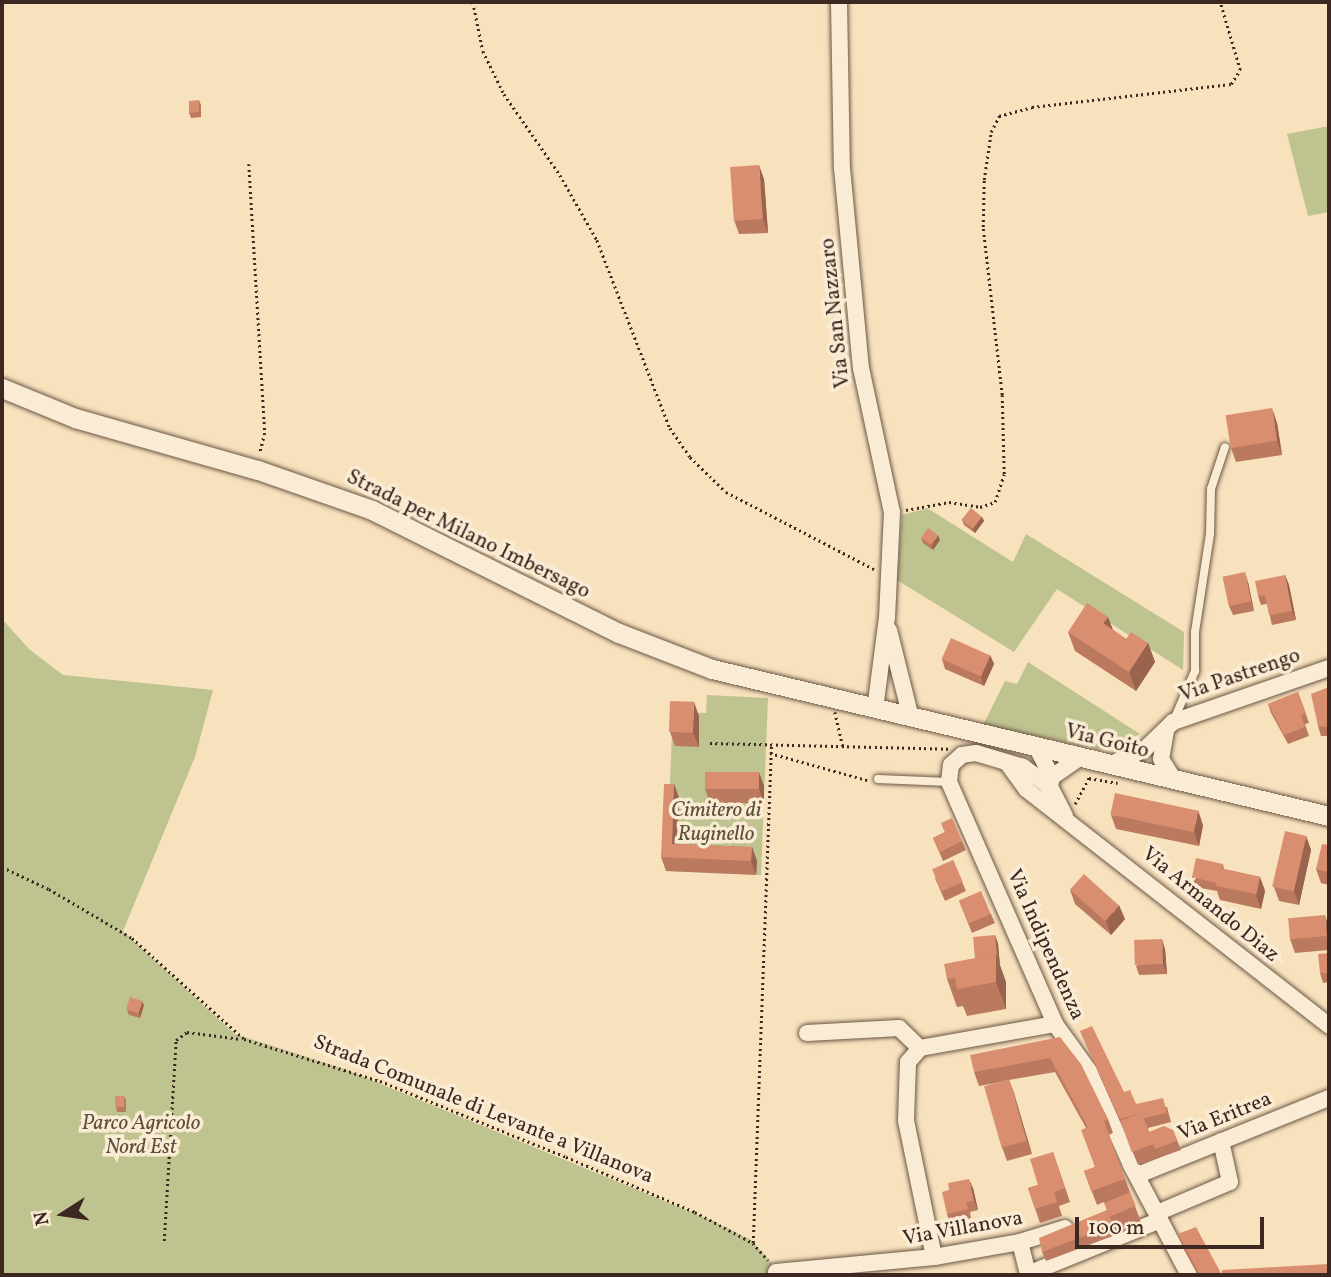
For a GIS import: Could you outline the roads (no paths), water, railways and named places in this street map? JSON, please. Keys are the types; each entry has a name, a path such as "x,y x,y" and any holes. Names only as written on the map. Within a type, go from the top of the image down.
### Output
{"street":[{"name":"Via San Nazzaro","path":"839,2 842,167 861,368 892,512 887,617 875,709"},
{"name":"Strada per Milano Imbersago","path":"2,388 75,418 258,470 372,510 667,654 875,709"},
{"name":"Via San Nazzaro","path":"887,617 905,683 911,718"},
{"name":"Via Pastrengo","path":"1107,765 1128,760 1170,725 1329,668"},
{"path":"879,678 905,683"},
{"name":"Via Goito","path":"875,709 1329,816"},
{"name":"Via Pastrengo","path":"1170,725 1161,759 1176,782"},
{"path":"1008,764 1017,743"},
{"name":"Via Armando Diaz","path":"1037,748 1047,788 1065,816 1329,1026"},
{"path":"949,782 949,769 958,757 976,753 1032,772 1047,788 1079,758"},
{"name":"Via Indipendenza","path":"949,782 1055,1024 1089,1071 1189,1275"},
{"path":"934,1257 904,1107 908,1062 920,1048 1055,1024"},
{"path":"807,1033 900,1028 920,1048"},
{"name":"Via Eritrea","path":"1138,1175 1329,1098"},
{"path":"1020,1242 1028,1274 1159,1217 1230,1182 1221,1141"},
{"path":"1133,1203 1149,1196"},
{"name":"Via Villanova","path":"776,1272 934,1257 1020,1242 1081,1223"}],"lane":[{"path":"1170,725 1195,671 1195,632 1210,534 1211,489 1225,447"},
{"path":"878,779 949,782"}],"park label":[{"name":"Cimitero di Ruginello","path":"716,823"},
{"name":"Parco Agricolo Nord Est","path":"141,1136"}]}
